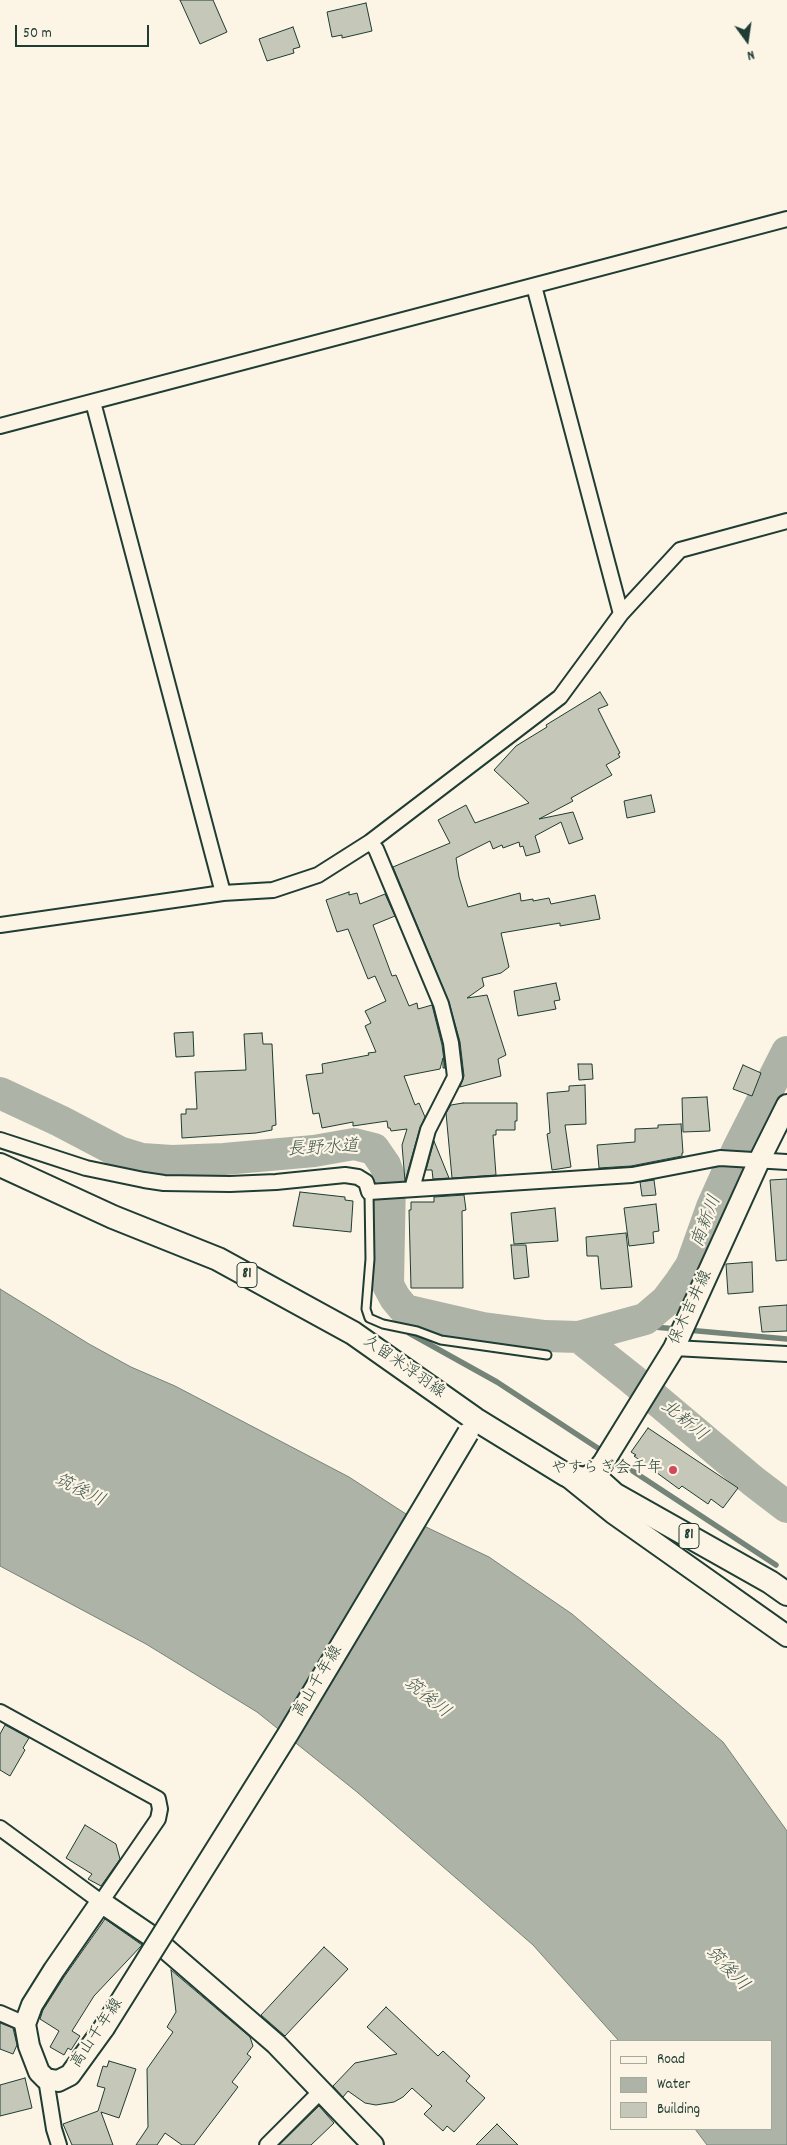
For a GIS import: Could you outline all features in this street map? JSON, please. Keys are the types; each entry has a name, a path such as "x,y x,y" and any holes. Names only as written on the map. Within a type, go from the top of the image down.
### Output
{"main road":[{"name":"保木吉井線","path":"598,1469 672,1351 688,1318 753,1160 787,1106"},
{"name":"久留米浮羽線","path":"0,1166 113,1217 218,1260 353,1333 472,1426 566,1475 584,1479 598,1469"},
{"name":"高山千年線","path":"46,2078 58,2081 70,2076 104,2028 288,1734 472,1426"},
{"name":"81","path":"598,1469 614,1494 787,1594"},
{"path":"566,1475 613,1513 787,1636"},
{"path":"46,2078 39,2072 34,2063 25,2024 32,2004 101,1902 151,1936 276,2044 368,2143"}],"street":[{"path":"0,426 787,219"},
{"path":"534,286 621,614"},
{"path":"93,402 223,893"},
{"path":"0,925 223,893 273,890 318,875 370,842 560,697 621,614 680,550 787,521"},
{"path":"370,842 376,849 441,1004 451,1043 455,1077 428,1130 409,1189"},
{"path":"0,1140 86,1168 164,1183 230,1184 276,1182 345,1175 358,1177 366,1182 369,1192 632,1175 720,1158 787,1162"},
{"path":"672,1351 787,1354"},
{"path":"0,1712 158,1799 160,1809 158,1819 101,1902 0,1828"},
{"path":"0,2013 25,2024"},
{"path":"46,2078 54,2128 60,2145"},
{"path":"267,2145 320,2092"}],"lane":[{"path":"369,1192 370,1258 366,1309 369,1318 384,1324 417,1331 441,1340 546,1354"}],"water":[{"name":"筑後川","path":"0,1289 89,1344 131,1367 175,1386 349,1477 426,1527 489,1557 572,1614 723,1742 787,1831 787,2145 707,2145 696,2130 772,2130 772,2040 618,2040 533,1945 357,1792 257,1712 146,1644 0,1566"}],"building":[{"path":"180,0 213,0 227,32 200,44"},
{"path":"366,3 372,31 342,38 342,35 332,37 327,12"},
{"path":"293,27 300,47 293,49 294,53 267,61 259,39"},
{"path":"600,692 608,705 598,709 620,753 618,754 620,757 606,765 612,775 571,798 573,801 539,819 573,812 583,839 569,844 561,822 535,836 540,852 526,856 523,846 520,847 519,842 503,848 502,845 493,849 490,841 456,858 459,877 468,907 520,893 521,901 549,898 551,904 595,895 600,919 560,926 560,923 501,933 509,967 501,973 482,978 484,986 467,998 487,995 506,1055 498,1059 501,1076 460,1087 464,1076 460,1042 449,1002 393,867 450,843 438,820 466,805 475,823 529,803 494,770 516,746"},
{"path":"651,795 655,812 627,818 624,801"},
{"path":"349,892 349,895 357,893 360,904 385,894 395,916 373,925 392,976 396,975 409,1006 417,1003 418,1009 432,1005 442,1045 445,1068 443,1068 443,1058 440,1069 404,1076 415,1105 419,1103 425,1117 405,1181 402,1145 407,1129 391,1131 388,1128 387,1121 353,1126 353,1122 322,1128 319,1113 313,1114 306,1075 323,1073 322,1064 376,1052 365,1026 371,1023 365,1011 386,1001 375,976 368,979 348,929 337,932 326,900"},
{"path":"556,983 560,1000 554,1001 556,1009 518,1016 514,991"},
{"path":"193,1032 194,1056 176,1057 174,1033"},
{"path":"262,1033 263,1044 272,1044 276,1125 272,1126 272,1130 256,1133 182,1138 181,1114 186,1114 186,1109 197,1109 195,1072 246,1070 244,1034"},
{"path":"578,1064 592,1064 593,1079 579,1080"},
{"path":"743,1065 761,1073 752,1096 733,1089"},
{"path":"585,1085 586,1124 565,1125 571,1167 552,1170 547,1134 550,1133 547,1093 569,1091 569,1086"},
{"path":"707,1097 710,1131 683,1132 682,1098"},
{"path":"463,1103 517,1103 515,1130 496,1130 496,1135 493,1135 496,1175 452,1178 446,1113 451,1105"},
{"path":"681,1124 682,1156 631,1166 599,1168 597,1145 635,1142 635,1129"},
{"path":"434,1141 449,1178 433,1179 432,1170 426,1170"},
{"path":"787,1179 787,1260 776,1261 770,1180"},
{"path":"654,1180 656,1195 642,1196 640,1182"},
{"path":"300,1192 345,1197 345,1200 353,1201 351,1232 293,1226"},
{"path":"464,1195 466,1210 462,1211 463,1288 411,1288 409,1210 411,1210 411,1202 434,1202 434,1197"},
{"path":"656,1204 659,1231 653,1232 654,1243 629,1246 624,1208"},
{"path":"555,1208 558,1241 514,1244 511,1213"},
{"path":"626,1233 632,1287 601,1289 598,1256 587,1256 586,1237"},
{"path":"511,1245 526,1245 529,1277 514,1279"},
{"path":"752,1262 753,1292 728,1294 726,1264"},
{"path":"787,1305 787,1331 762,1332 759,1307"},
{"name":"やすらぎ会千年","path":"648,1428 738,1488 723,1508 711,1499 708,1504 682,1486 679,1489 634,1456 636,1455 631,1452"},
{"path":"5,1725 29,1738 23,1748 25,1750 10,1776 0,1770 0,1734"},
{"path":"85,1825 116,1844 120,1859 101,1886 88,1879 92,1874 66,1858"},
{"path":"105,1919 142,1945 94,1996 72,2031 80,2036 71,2050 68,2048 64,2055 50,2047 59,2031 40,2019 43,2010 64,1977"},
{"path":"324,1947 348,1969 285,2036 261,2015"},
{"path":"171,1970 250,2037 253,2046 247,2054 251,2057 232,2082 238,2087 194,2145 182,2145 165,2133 157,2145 136,2145 148,2127 147,2069 173,2032 167,2027 176,2012"},
{"path":"386,2007 438,2056 443,2051 470,2076 466,2081 485,2098 454,2132 447,2126 443,2131 424,2114 432,2106 412,2088 403,2097 394,2102 376,2105 365,2103 348,2091 343,2097 333,2086 355,2063 397,2054 367,2027"},
{"path":"0,2023 13,2028 17,2045 13,2054 0,2049"},
{"path":"109,2061 136,2069 119,2118 101,2112 113,2145 72,2145 63,2124 98,2111 105,2088 97,2086 103,2066 107,2067"},
{"path":"25,2078 32,2108 0,2116 0,2085"},
{"path":"319,2106 334,2123 311,2145 279,2145"},
{"path":"497,2124 518,2145 476,2145"}],"waterway":[{"name":"長野水道","path":"0,1093 60,1121 119,1152 142,1159 172,1161 224,1159 314,1151 354,1144 374,1149 385,1165 390,1179 388,1285 395,1298 405,1310 483,1328 545,1336 579,1337 645,1319 666,1301 681,1281 691,1266 712,1207 738,1149 787,1052"},
{"path":"405,1310 409,1333 497,1382 776,1565"},
{"path":"645,1319 654,1327 677,1329"},
{"path":"687,1330 787,1339"},
{"name":"北新川","path":"579,1337 787,1507"}],"place":[{"name":"やすらぎ会千年","path":"673,1470"}],"water label":[{"name":"南新川","path":"708,1222"}]}
